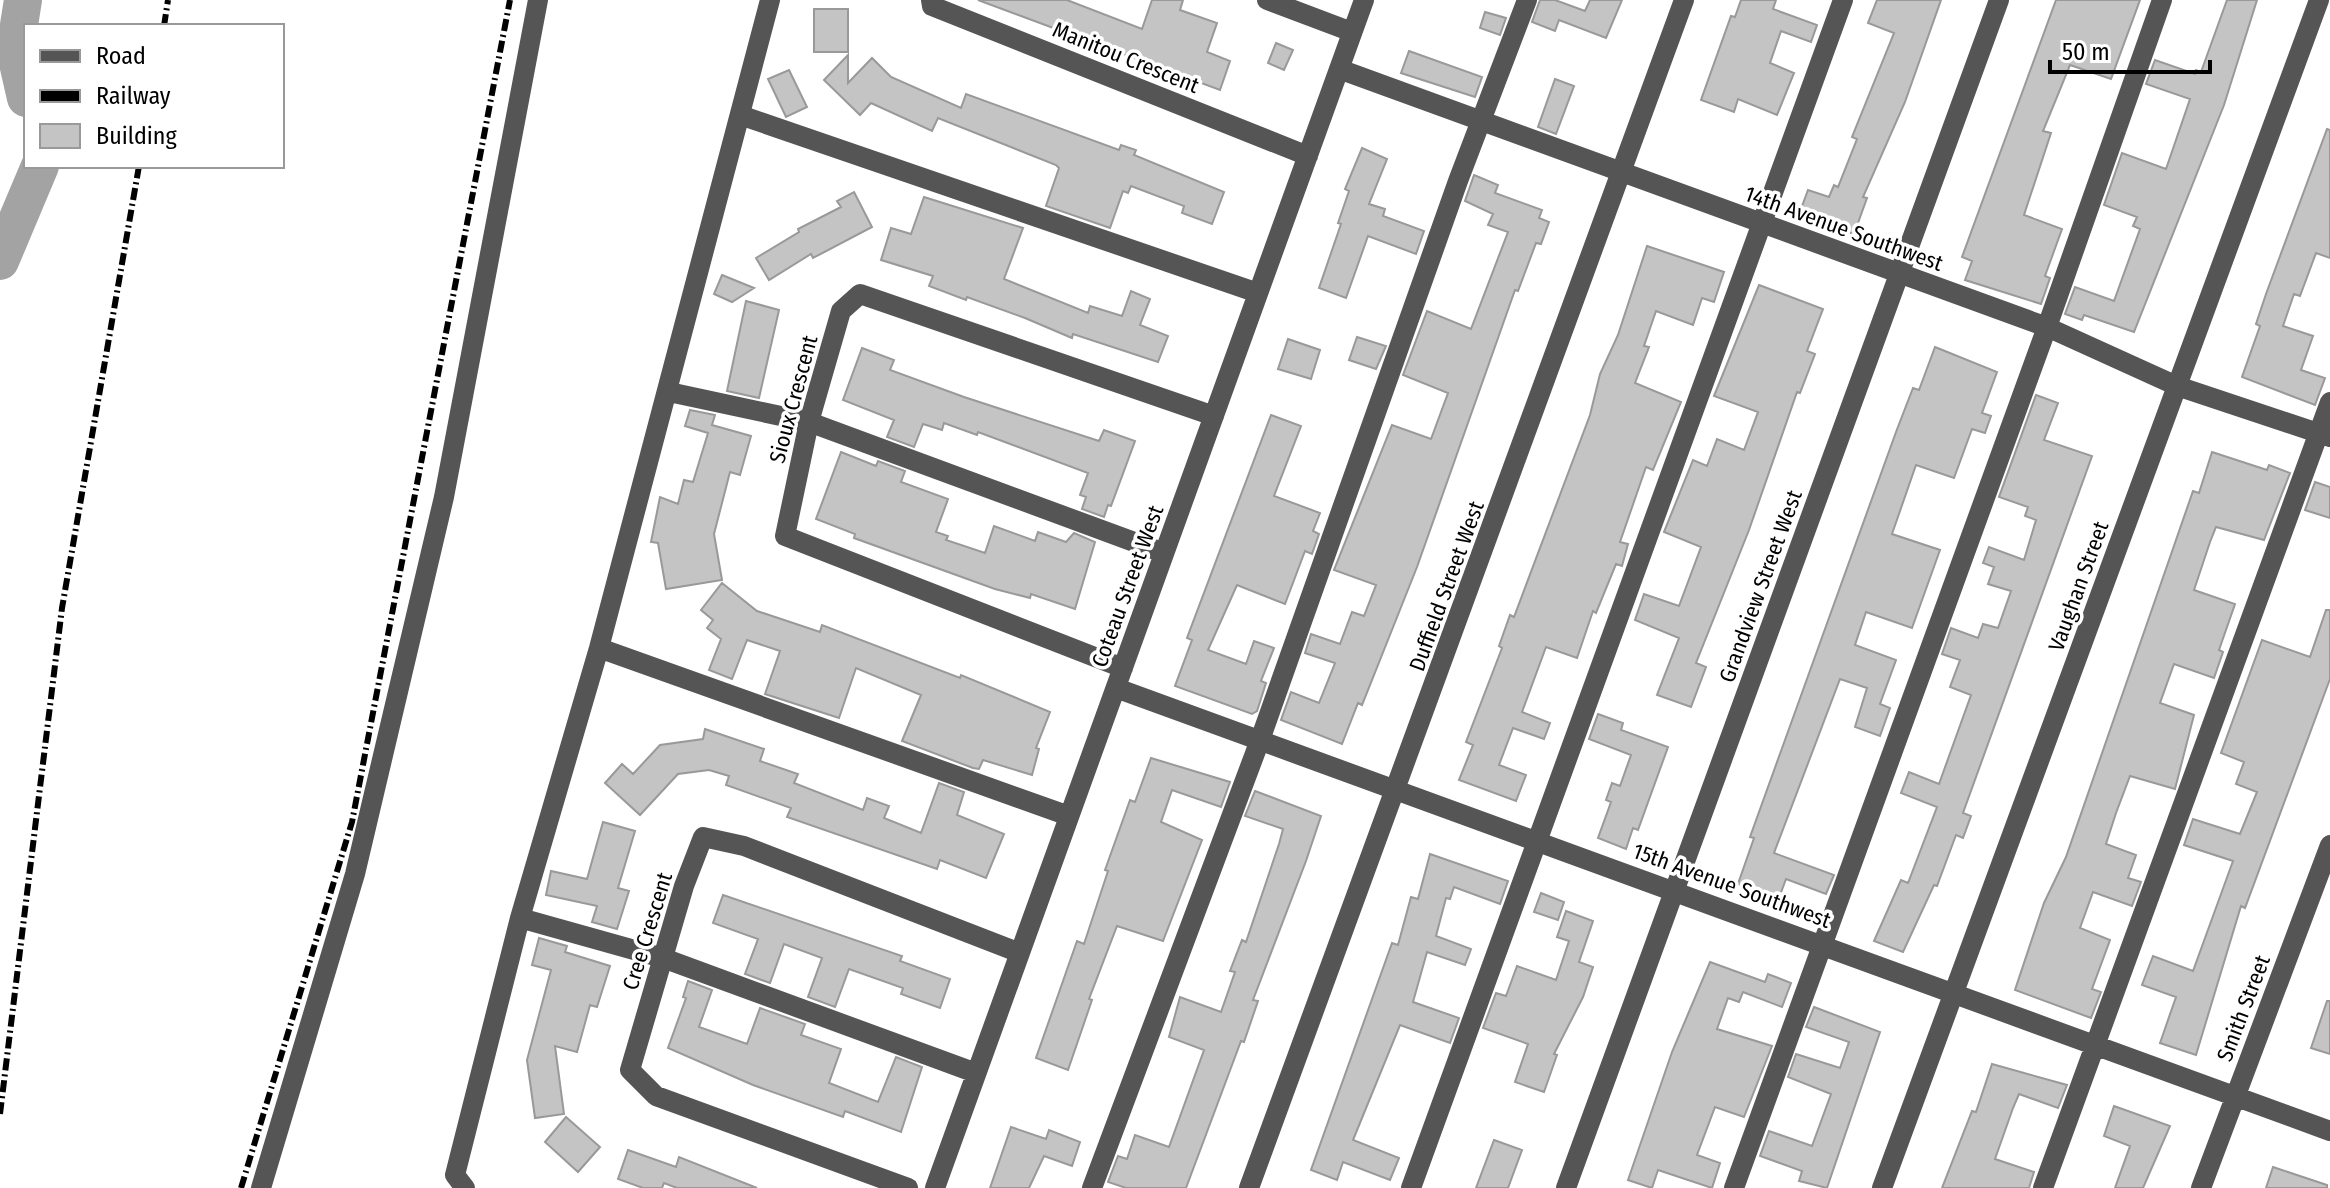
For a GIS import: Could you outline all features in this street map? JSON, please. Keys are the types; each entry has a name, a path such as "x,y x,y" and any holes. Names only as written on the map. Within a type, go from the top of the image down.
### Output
{"street":[{"path":"261,1188 355,874 444,497 538,0"},
{"path":"465,1188 455,1175 520,918 599,648 669,392 770,0"},
{"name":"Manitou Crescent","path":"931,0 932,6 1308,156"},
{"path":"1267,0 1352,32"},
{"name":"Coteau Street West","path":"935,1188 1364,0"},
{"path":"1092,1188 1260,740 1458,181 1484,120 1527,0"},
{"name":"Duffield Street West","path":"1249,1188 1684,0"},
{"path":"1411,1188 1843,0"},
{"name":"Grandview Street West","path":"1566,1188 1999,0"},
{"path":"1734,1188 2047,327 2162,0"},
{"name":"Vaughan Street","path":"1882,1188 2319,0"},
{"name":"14th Avenue Southwest","path":"1339,69 2047,327 2177,386 2324,435"},
{"path":"740,115 1258,293"},
{"name":"Sioux Crescent","path":"1123,668 785,536 809,422 841,311 860,294 1214,416"},
{"path":"669,392 809,422 1164,553"},
{"path":"2043,1188 2324,435 2330,402"},
{"path":"599,648 1069,816"},
{"name":"15th Avenue Southwest","path":"1116,688 1954,991 2235,1099 2330,1131"},
{"name":"Cree Crescent","path":"908,1188 656,1096 630,1070 684,886 703,837 744,846 1020,953"},
{"name":"Smith Street","path":"2201,1188 2330,845"},
{"path":"520,918 663,958 976,1073"}],"building":[{"path":"978,0 1067,0 1142,29 1152,0 1183,0 1180,10 1217,23 1207,52 1230,61 1220,90"},
{"path":"1540,0 1555,0 1585,11 1590,0 1622,0 1606,38 1559,20 1555,31 1532,22"},
{"path":"1741,0 1776,0 1773,9 1817,25 1811,42 1781,31 1770,63 1794,73 1777,115 1738,99 1734,112 1701,100 1731,16 1735,17"},
{"path":"1877,0 1941,0 1905,102 1863,197 1867,198 1854,234 1798,217 1808,190 1829,197 1834,185 1838,187 1857,139 1852,137 1894,33 1868,23"},
{"path":"2056,0 2140,0 2111,79 2070,65 2043,131 2051,133 2024,215 2062,229 2045,276 2050,278 2041,304 1965,280 1972,261 1962,257"},
{"path":"2227,0 2257,0 2224,105 2134,332 2084,315 2082,320 2065,314 2075,287 2114,301 2140,229 2133,226 2137,217 2104,205 2122,153 2166,169 2190,99 2146,84 2155,60 2195,74 2196,70 2201,72"},
{"path":"814,9 848,9 848,52 814,52"},
{"path":"1485,12 1506,18 1500,35 1480,28"},
{"path":"1276,43 1293,50 1284,70 1268,63"},
{"path":"1409,51 1482,77 1475,97 1401,73"},
{"path":"848,55 848,83 872,58 891,77 961,108 966,94 1119,150 1121,145 1136,150 1134,155 1224,192 1212,224 1182,213 1184,206 1131,186 1128,193 1123,191 1110,228 1046,206 1059,168 1056,165 938,118 932,131 871,103 860,115 824,80"},
{"path":"789,70 807,107 786,117 768,79"},
{"path":"1555,79 1574,86 1556,134 1538,127"},
{"path":"2327,129 2330,130 2330,258 2316,253 2300,296 2294,294 2283,326 2313,336 2301,370 2325,378 2315,405 2242,377 2260,326 2256,324 2266,294"},
{"path":"1362,148 1387,159 1369,204 1385,209 1383,216 1424,231 1416,254 1368,236 1346,298 1319,288 1341,224 1338,223 1349,191 1345,189"},
{"path":"1474,175 1498,185 1495,193 1542,210 1539,218 1549,222 1541,244 1536,243 1518,291 1515,290 1417,567 1362,705 1358,703 1342,744 1281,720 1291,692 1319,703 1335,663 1305,653 1311,634 1340,644 1352,612 1364,616 1376,585 1334,570 1392,425 1431,439 1448,393 1403,375 1427,311 1471,329 1508,232 1488,225 1493,214 1465,201"},
{"path":"854,192 872,227 813,258 811,254 769,280 756,258 799,232 798,229 841,207 837,201"},
{"path":"924,197 1023,228 1004,279 1088,313 1090,306 1122,316 1131,291 1150,299 1140,325 1168,336 1158,362 1073,334 1072,338 967,297 966,300 929,286 933,276 881,260 891,228 911,234"},
{"path":"1647,246 1724,272 1714,302 1702,298 1693,325 1656,311 1644,346 1649,347 1635,383 1681,402 1653,470 1646,467 1620,542 1628,544 1622,566 1616,564 1596,613 1593,611 1577,658 1546,647 1522,712 1550,723 1544,739 1513,728 1499,765 1526,775 1516,801 1459,780 1473,745 1466,742 1502,648 1499,646 1510,615 1514,617 1590,415 1600,374 1618,335"},
{"path":"722,275 754,288 732,302 714,294"},
{"path":"1759,285 1823,309 1807,351 1815,354 1800,393 1797,392 1749,530 1696,663 1706,667 1691,707 1657,695 1679,638 1635,620 1644,594 1679,606 1701,547 1664,532 1693,460 1707,466 1717,439 1744,450 1758,412 1714,396"},
{"path":"746,301 779,310 759,398 727,391"},
{"path":"1357,337 1386,346 1376,369 1349,360"},
{"path":"1288,339 1320,350 1311,379 1278,369"},
{"path":"1935,347 1997,372 1982,413 1991,416 1985,433 1972,429 1954,478 1916,465 1892,534 1940,550 1912,628 1866,612 1855,645 1896,660 1880,704 1890,708 1880,736 1855,727 1867,688 1840,679 1774,853 1834,875 1826,894 1786,879 1779,898 1738,884 1754,838 1750,837 1896,432 1913,388 1919,390"},
{"path":"862,348 894,360 890,370 964,397 1099,441 1104,430 1135,441 1104,517 1082,509 1086,497 1080,495 1088,473 978,432 977,435 944,423 942,430 923,424 914,447 887,437 894,420 843,400"},
{"path":"2036,395 2058,403 2044,440 2092,456 1963,813 1971,816 1963,838 1956,835 1937,886 1934,885 1903,952 1874,941 1901,880 1908,883 1937,807 1901,793 1909,772 1939,784 1971,695 1950,687 1960,660 1942,654 1951,628 1978,638 1983,624 1998,628 2011,591 1988,584 1994,567 1983,563 1989,547 2024,560 2036,520 2025,516 2028,507 1999,497"},
{"path":"690,410 715,415 712,425 751,436 740,475 730,472 714,534 722,580 666,589 658,543 651,542 660,497 678,504 684,480 693,482 708,433 685,426"},
{"path":"1271,415 1301,426 1274,496 1320,513 1313,531 1319,534 1312,554 1305,551 1285,604 1237,585 1208,650 1246,664 1254,641 1274,648 1261,681 1266,683 1257,711 1252,714 1175,686 1192,640 1187,638"},
{"path":"841,452 876,466 878,461 905,471 901,482 948,499 936,532 948,536 946,540 985,553 994,526 1035,541 1038,532 1066,542 1074,533 1095,542 1075,609 1031,594 1030,598 995,589 854,538 855,534 816,519"},
{"path":"2212,452 2267,470 2269,465 2290,473 2264,540 2216,527 2210,542 2194,590 2235,604 2219,650 2223,652 2214,678 2174,664 2160,703 2194,715 2175,789 2130,776 2116,813 2106,844 2136,855 2128,878 2141,882 2132,906 2093,892 2080,928 2110,940 2092,989 2101,992 2091,1018 2015,990 2044,903 2066,857 2193,491 2199,493"},
{"path":"2315,482 2330,487 2330,518 2305,510"},
{"path":"722,583 757,611 820,632 822,625 960,678 961,675 1050,712 1036,748 1039,749 1032,775 983,760 979,769 973,768 902,741 921,695 856,668 839,718 765,694 780,651 747,640 732,679 709,670 721,639 707,628 713,620 701,610"},
{"path":"2326,610 2330,610 2330,679 2245,908 2241,906 2196,1055 2160,1043 2176,997 2142,985 2153,956 2193,971 2233,861 2184,845 2193,819 2240,834 2257,792 2236,784 2244,762 2221,753 2262,640 2310,657"},
{"path":"1598,714 1623,723 1621,730 1668,747 1638,830 1633,828 1626,849 1598,838 1611,802 1606,800 1612,783 1620,786 1631,755 1589,739"},
{"path":"705,729 764,749 760,761 798,774 794,783 863,810 867,798 889,806 884,818 921,833 939,783 964,792 957,815 1004,834 986,878 940,860 937,869 787,817 791,808 726,785 729,776 709,770 678,774 640,815 605,783 622,764 633,774 660,745 703,739"},
{"path":"1151,758 1230,782 1221,807 1172,790 1161,822 1202,840 1163,941 1117,926 1089,999 1092,1000 1068,1070 1036,1058 1077,941 1084,944 1108,871 1105,870 1130,800 1135,802"},
{"path":"1255,791 1321,816 1253,1000 1258,1001 1244,1042 1241,1041 1186,1188 1126,1188 1108,1182 1118,1156 1127,1159 1135,1135 1169,1147 1204,1050 1169,1037 1180,997 1221,1012 1235,972 1230,971 1242,940 1246,942 1283,829 1245,816"},
{"path":"603,822 635,831 618,888 629,891 617,929 592,922 597,906 546,895 551,871 587,879"},
{"path":"1430,854 1508,881 1500,904 1454,887 1450,899 1446,898 1436,936 1471,949 1465,965 1427,952 1413,1002 1459,1018 1450,1043 1400,1025 1353,1140 1399,1158 1390,1180 1343,1162 1337,1180 1311,1170 1392,943 1398,945 1411,897 1418,899"},
{"path":"1541,893 1564,902 1558,920 1534,912"},
{"path":"723,895 902,956 900,961 950,979 940,1008 901,994 903,988 849,969 835,1007 808,997 822,958 784,944 770,983 745,974 758,939 713,923"},
{"path":"1566,911 1593,921 1579,962 1593,967 1583,997 1554,1054 1557,1055 1544,1092 1515,1082 1528,1044 1483,1028 1496,993 1506,996 1517,966 1556,980 1569,941 1557,937"},
{"path":"539,938 567,946 565,952 610,966 597,1007 590,1005 577,1052 555,1046 564,1114 535,1118 527,1060 551,970 532,965"},
{"path":"1710,962 1765,982 1768,974 1791,983 1782,1007 1743,992 1739,1002 1728,998 1717,1029 1772,1046 1744,1117 1715,1107 1697,1155 1720,1163 1712,1188 1658,1170 1652,1188 1628,1180 1672,1052"},
{"path":"688,981 712,990 699,1027 747,1044 760,1008 805,1024 801,1035 841,1049 829,1083 878,1102 896,1057 922,1067 901,1132 845,1111 843,1117 753,1085 668,1048 686,998 683,997"},
{"path":"2327,1001 2330,1001 2330,1054 2311,1048"},
{"path":"1814,1007 1880,1032 1827,1188 1799,1181 1802,1171 1760,1156 1769,1131 1812,1146 1831,1094 1788,1077 1796,1054 1840,1068 1849,1042 1806,1027"},
{"path":"1992,1064 2067,1085 2058,1108 2019,1094 2013,1108 1995,1159 2034,1172 2029,1188 1942,1188 1972,1111 1976,1112"},
{"path":"2114,1106 2170,1126 2143,1188 2115,1188 2130,1146 2104,1136"},
{"path":"566,1117 600,1147 578,1172 545,1142"},
{"path":"1011,1127 1046,1139 1049,1130 1080,1142 1072,1166 1044,1156 1029,1188 990,1188"},
{"path":"1494,1140 1522,1150 1508,1188 1476,1188"},
{"path":"628,1150 676,1167 679,1157 757,1188 677,1188 664,1183 662,1188 643,1188 618,1179"},
{"path":"2273,1167 2327,1185 2327,1188 2266,1188"}],"waterway":[{"path":"23,0 15,50 24,89"},
{"path":"0,261 39,168"}],"railway":[{"path":"164,24 168,0"},
{"path":"241,1188 352,822 510,0"},
{"path":"0,1114 62,608 139,168"}]}
